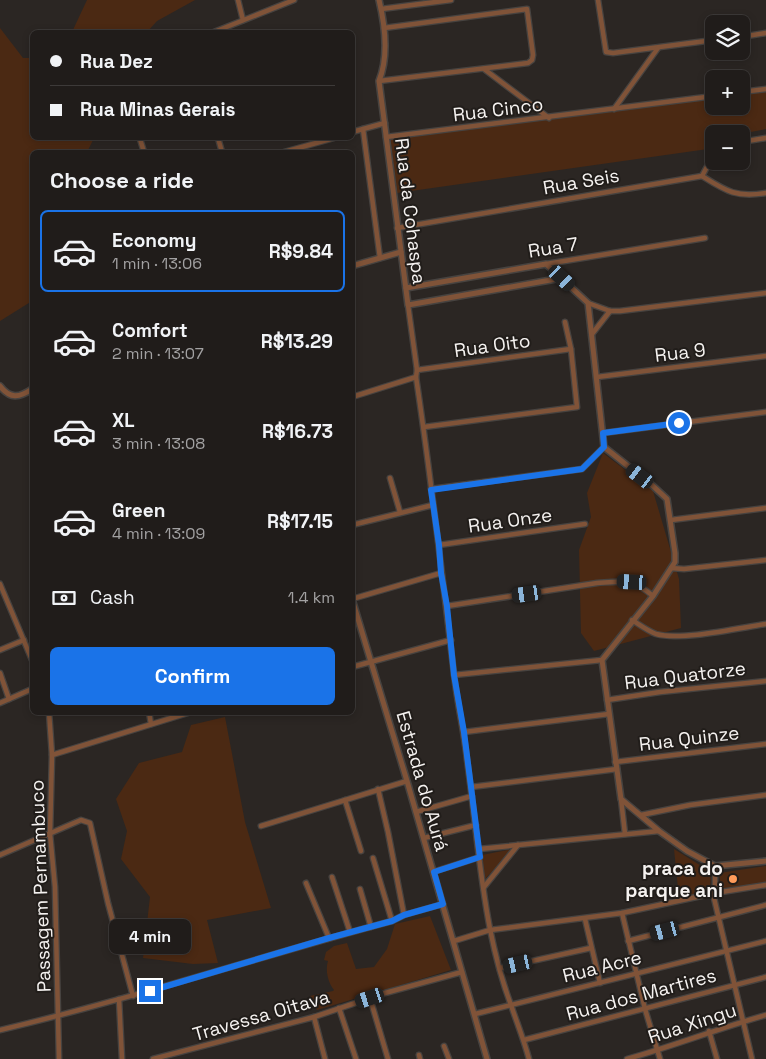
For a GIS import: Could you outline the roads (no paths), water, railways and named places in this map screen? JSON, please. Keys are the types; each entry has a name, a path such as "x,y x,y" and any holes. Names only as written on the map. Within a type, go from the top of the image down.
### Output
{"street":[{"path":"238,0 243,20"},
{"path":"219,30 294,0"},
{"name":"Rua da Cohaspa","path":"378,0 384,28 384,63 379,81 417,370 416,377 424,427 441,573 447,606 454,675 464,732 490,930 510,1004 529,1059"},
{"path":"381,9 451,0"},
{"path":"598,1 604,49 606,52 613,54 705,41"},
{"path":"379,81 528,63 532,60 533,55 527,9 384,28"},
{"path":"750,36 766,33"},
{"path":"614,109 658,48"},
{"path":"484,69 548,118"},
{"path":"750,91 766,89"},
{"name":"Rua Cinco","path":"386,137 705,97"},
{"path":"355,131 385,123"},
{"path":"363,129 380,258"},
{"path":"750,141 766,138"},
{"path":"291,150 327,140"},
{"path":"705,170 702,176 733,194 752,195 766,193"},
{"name":"Rua Seis","path":"397,228 702,176"},
{"name":"Rua 7","path":"406,288 704,238"},
{"path":"355,265 401,252"},
{"path":"546,264 588,303 610,311 766,293"},
{"path":"408,305 562,278"},
{"path":"588,303 604,447 663,494 669,506 675,553 675,562 653,596 602,660 625,834"},
{"path":"592,334 610,311"},
{"path":"424,427 577,408 571,349 565,322"},
{"name":"Rua Oito","path":"417,370 571,349"},
{"name":"Rua 9","path":"597,377 766,356"},
{"path":"355,396 416,377"},
{"path":"0,386 5,393 14,396 19,396 30,390"},
{"path":"603,433 766,412"},
{"path":"431,490 582,469 604,447"},
{"path":"390,478 400,512"},
{"path":"355,524 433,505"},
{"path":"671,520 766,508"},
{"name":"Rua Onze","path":"439,545 585,524"},
{"path":"671,568 684,569 766,560"},
{"path":"355,598 441,573"},
{"path":"447,606 597,584 632,582 653,596"},
{"path":"0,584 30,655"},
{"name":"Estrada do Aurá","path":"355,609 434,872 487,1059"},
{"path":"632,620 655,633 670,636 691,635 766,624"},
{"path":"0,650 24,640"},
{"path":"355,666 451,640"},
{"path":"454,675 602,660"},
{"path":"0,673 9,699"},
{"name":"Rua Quatorze","path":"607,700 660,692 766,681"},
{"path":"0,703 30,690"},
{"name":"Rua Quatorze","path":"464,732 609,714"},
{"name":"Passagem Pernambuco","path":"50,715 52,755 50,834 55,887 59,1016 58,1059"},
{"path":"150,715 151,724"},
{"path":"52,755 181,715"},
{"name":"Rua Quinze","path":"615,762 766,744"},
{"name":"Rua Quinze","path":"471,787 617,769"},
{"path":"261,826 407,781"},
{"path":"378,789 404,915"},
{"path":"641,815 690,805 766,795"},
{"path":"416,812 472,796"},
{"path":"621,799 659,832 687,851 715,866 766,861"},
{"path":"345,800 361,851"},
{"path":"0,854 81,820 90,823 108,903 133,996"},
{"path":"424,838 476,824"},
{"path":"479,849 659,832"},
{"path":"484,887 518,845"},
{"path":"434,872 480,857"},
{"path":"373,858 392,921"},
{"path":"715,866 714,898 752,1059"},
{"path":"332,877 350,932"},
{"path":"306,883 329,938"},
{"path":"454,941 490,930 622,913 766,884"},
{"path":"360,889 372,927"},
{"path":"0,1030 133,996 372,927 404,915 443,904"},
{"path":"628,941 766,905"},
{"path":"622,913 645,1009 660,1059"},
{"path":"585,919 600,983"},
{"name":"Rua Acre","path":"475,1014 766,941"},
{"path":"500,968 591,948"},
{"name":"Travessa Oitava","path":"153,1059 314,1017 370,998 462,972"},
{"name":"Rua dos Martires","path":"524,1040 766,977"},
{"path":"370,998 388,1059"},
{"path":"119,999 122,1059"},
{"path":"339,1008 356,1059"},
{"name":"Rua Xingu","path":"627,1059 709,1031 766,1015"},
{"path":"314,1017 325,1059"},
{"path":"709,1031 716,1059"},
{"path":"444,1046 449,1059"}],"place":[{"name":"praca do parque ani","path":"733,879"}]}
